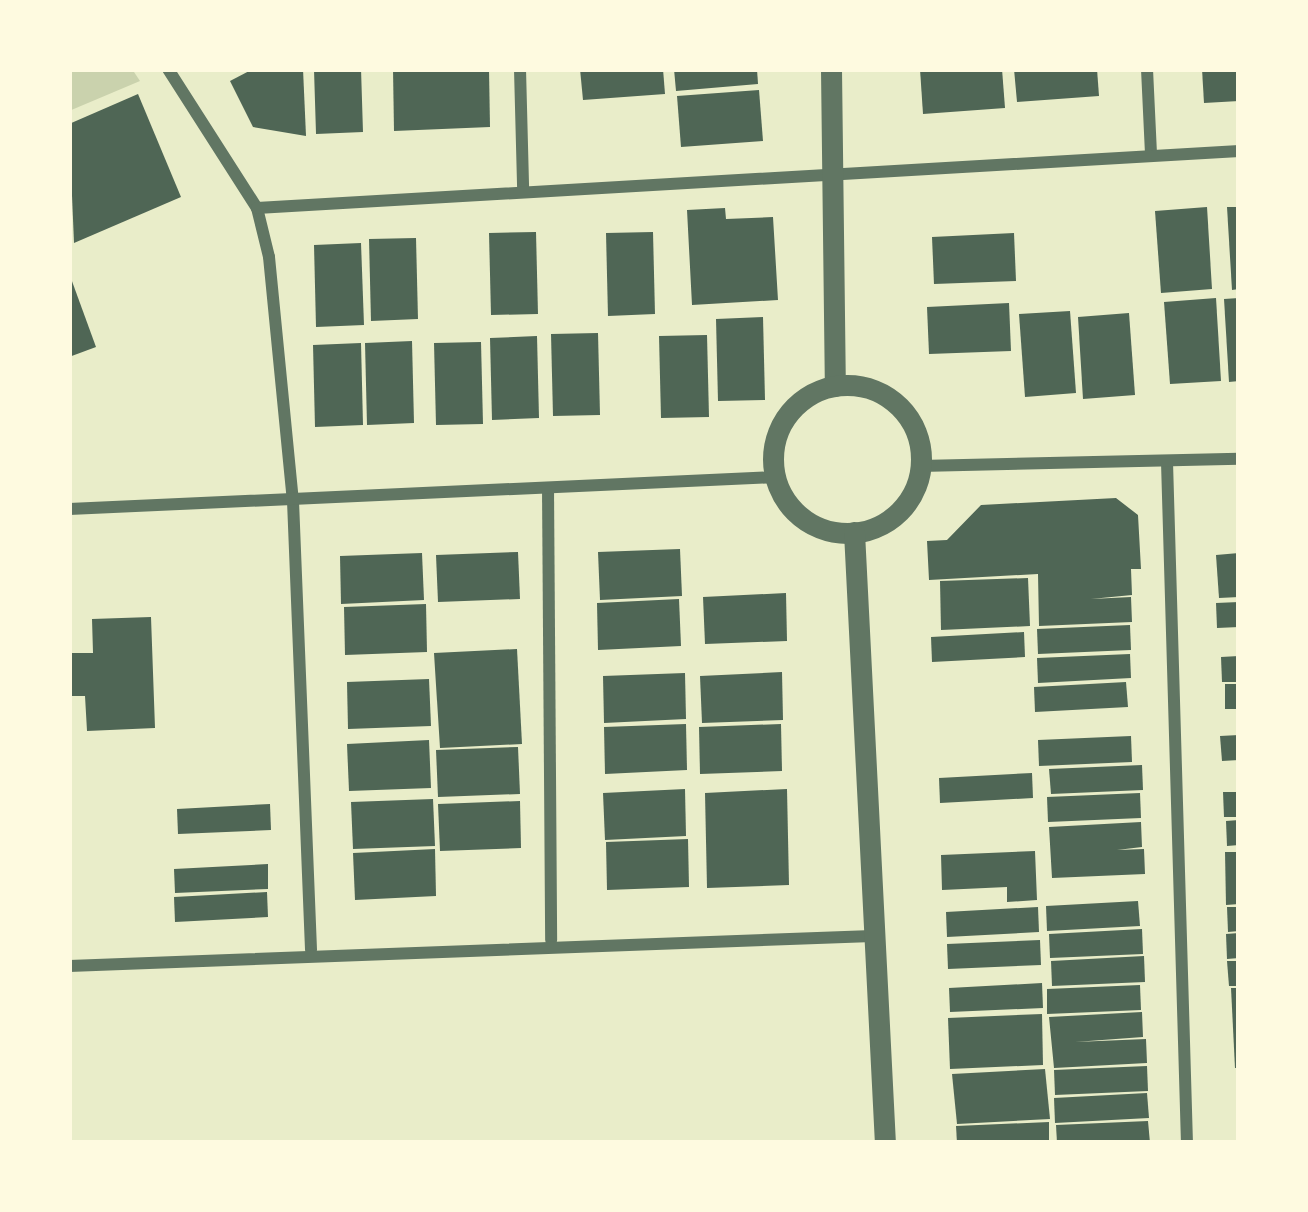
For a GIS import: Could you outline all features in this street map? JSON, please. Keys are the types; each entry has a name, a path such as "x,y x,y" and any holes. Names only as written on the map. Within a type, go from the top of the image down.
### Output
{"street":[{"path":"168,69 257,208 293,501 311,950"},
{"path":"520,69 523,187"},
{"path":"831,69 835,386"},
{"path":"1147,69 1151,155"},
{"path":"257,208 523,187 1239,151"},
{"path":"835,386 870,388 900,407 920,466 896,513 854,532 806,520 776,477 783,423 835,386"},
{"path":"920,466 1239,459"},
{"path":"1167,462 1187,1143"},
{"path":"69,509 776,477"},
{"path":"548,488 551,940"},
{"path":"854,532 885,1143"},
{"path":"69,966 551,940 872,936"}],"green space":[{"path":"69,69 132,69 140,81 69,111"}],"building":[{"path":"253,69 303,69 306,136 253,127 230,81"},
{"path":"314,69 361,69 363,132 316,134"},
{"path":"393,69 489,69 490,127 394,131"},
{"path":"580,69 663,69 665,94 583,100"},
{"path":"674,69 757,69 758,84 676,91"},
{"path":"920,69 1002,69 1005,108 923,114"},
{"path":"1014,69 1097,69 1099,96 1017,102"},
{"path":"1202,69 1239,69 1239,101 1204,103"},
{"path":"759,90 763,141 681,147 677,96"},
{"path":"138,94 181,197 74,243 69,124"},
{"path":"1207,207 1212,289 1161,293 1155,211"},
{"path":"1227,207 1239,207 1239,289 1232,290"},
{"path":"725,208 726,219 773,217 778,300 692,305 687,210"},
{"path":"536,232 538,314 491,315 489,233"},
{"path":"653,232 655,314 608,316 606,233"},
{"path":"1014,233 1016,281 934,284 932,237"},
{"path":"416,238 418,319 371,321 369,239"},
{"path":"361,243 364,325 316,327 314,245"},
{"path":"69,273 96,347 69,357"},
{"path":"1216,298 1221,381 1170,384 1164,302"},
{"path":"1239,298 1239,381 1229,382 1224,299"},
{"path":"1009,303 1011,351 929,354 927,307"},
{"path":"1070,311 1076,393 1025,397 1019,314"},
{"path":"1129,313 1135,395 1083,399 1078,317"},
{"path":"763,317 765,400 718,401 716,319"},
{"path":"598,333 600,415 553,416 551,334"},
{"path":"707,335 709,417 661,418 659,336"},
{"path":"537,336 539,418 492,420 490,338"},
{"path":"412,341 414,423 367,425 365,343"},
{"path":"481,342 483,424 436,425 434,343"},
{"path":"361,343 363,425 315,427 313,345"},
{"path":"1116,498 1138,515 1141,569 1131,569 1132,595 1091,599 1131,597 1132,622 1039,626 1038,574 929,580 927,541 947,540 981,505"},
{"path":"680,549 682,596 600,600 598,552"},
{"path":"518,552 520,599 438,602 436,555"},
{"path":"422,553 424,600 341,604 340,556"},
{"path":"1239,553 1239,597 1219,598 1216,555"},
{"path":"1028,578 1030,626 941,630 940,581"},
{"path":"786,593 787,641 705,644 703,597"},
{"path":"679,599 681,646 598,650 597,603"},
{"path":"1239,602 1239,627 1217,628 1216,603"},
{"path":"426,604 427,652 345,655 344,607"},
{"path":"151,617 155,728 87,731 85,696 69,696 69,653 93,653 92,619"},
{"path":"1130,625 1131,650 1038,654 1037,629"},
{"path":"1024,632 1025,657 932,662 931,637"},
{"path":"517,649 522,744 440,748 434,653"},
{"path":"1130,654 1131,678 1038,683 1037,658"},
{"path":"1239,656 1239,682 1222,682 1221,657"},
{"path":"782,672 783,720 702,723 700,676"},
{"path":"685,673 686,719 604,723 603,676"},
{"path":"429,679 431,726 348,729 347,682"},
{"path":"1126,682 1128,707 1035,712 1034,687"},
{"path":"1225,684 1239,684 1239,709 1225,709"},
{"path":"686,724 687,770 605,774 604,727"},
{"path":"781,724 782,771 700,774 699,727"},
{"path":"1239,735 1239,760 1222,761 1220,736"},
{"path":"1131,736 1132,762 1039,766 1038,740"},
{"path":"429,740 431,788 349,791 347,744"},
{"path":"518,747 520,794 438,797 436,750"},
{"path":"1142,765 1143,790 1051,794 1049,769"},
{"path":"1032,773 1033,798 940,803 939,778"},
{"path":"685,789 686,836 605,840 603,793"},
{"path":"787,789 789,885 707,888 705,793"},
{"path":"1223,792 1239,792 1239,817 1224,817"},
{"path":"1140,793 1141,818 1048,822 1047,797"},
{"path":"433,799 435,846 353,849 351,802"},
{"path":"520,801 521,848 440,851 438,804"},
{"path":"270,804 271,830 178,834 177,809"},
{"path":"1239,820 1239,845 1227,846 1226,821"},
{"path":"1141,822 1142,847 1117,850 1144,849 1145,874 1052,878 1049,827"},
{"path":"688,839 689,887 607,890 606,842"},
{"path":"435,849 436,896 355,900 353,853"},
{"path":"1035,851 1037,900 1007,902 1007,887 942,890 941,855"},
{"path":"1225,852 1239,852 1239,904 1226,905"},
{"path":"268,864 268,889 175,893 174,869"},
{"path":"267,892 268,917 175,922 174,897"},
{"path":"1138,901 1140,926 1047,931 1046,906"},
{"path":"1038,907 1039,932 947,937 946,912"},
{"path":"1227,907 1239,907 1239,931 1228,932"},
{"path":"1142,929 1143,954 1050,958 1049,934"},
{"path":"1239,933 1239,958 1227,959 1226,934"},
{"path":"1040,940 1041,965 948,969 947,944"},
{"path":"1144,956 1145,982 1052,986 1051,961"},
{"path":"1227,961 1239,961 1239,986 1229,986"},
{"path":"1042,983 1043,1008 950,1012 949,988"},
{"path":"1140,985 1141,1010 1047,1014 1047,989"},
{"path":"1231,988 1239,988 1239,1068 1235,1068"},
{"path":"1142,1012 1143,1037 1075,1042 1146,1039 1147,1063 1054,1068 1049,1017"},
{"path":"1042,1014 1043,1065 950,1069 948,1018"},
{"path":"1147,1066 1148,1091 1055,1095 1054,1070"},
{"path":"1045,1069 1050,1119 957,1124 952,1074"},
{"path":"1147,1093 1149,1118 1055,1123 1054,1098"},
{"path":"1148,1121 1150,1143 1057,1143 1056,1125"},
{"path":"1049,1122 1049,1143 957,1143 956,1126"}]}
